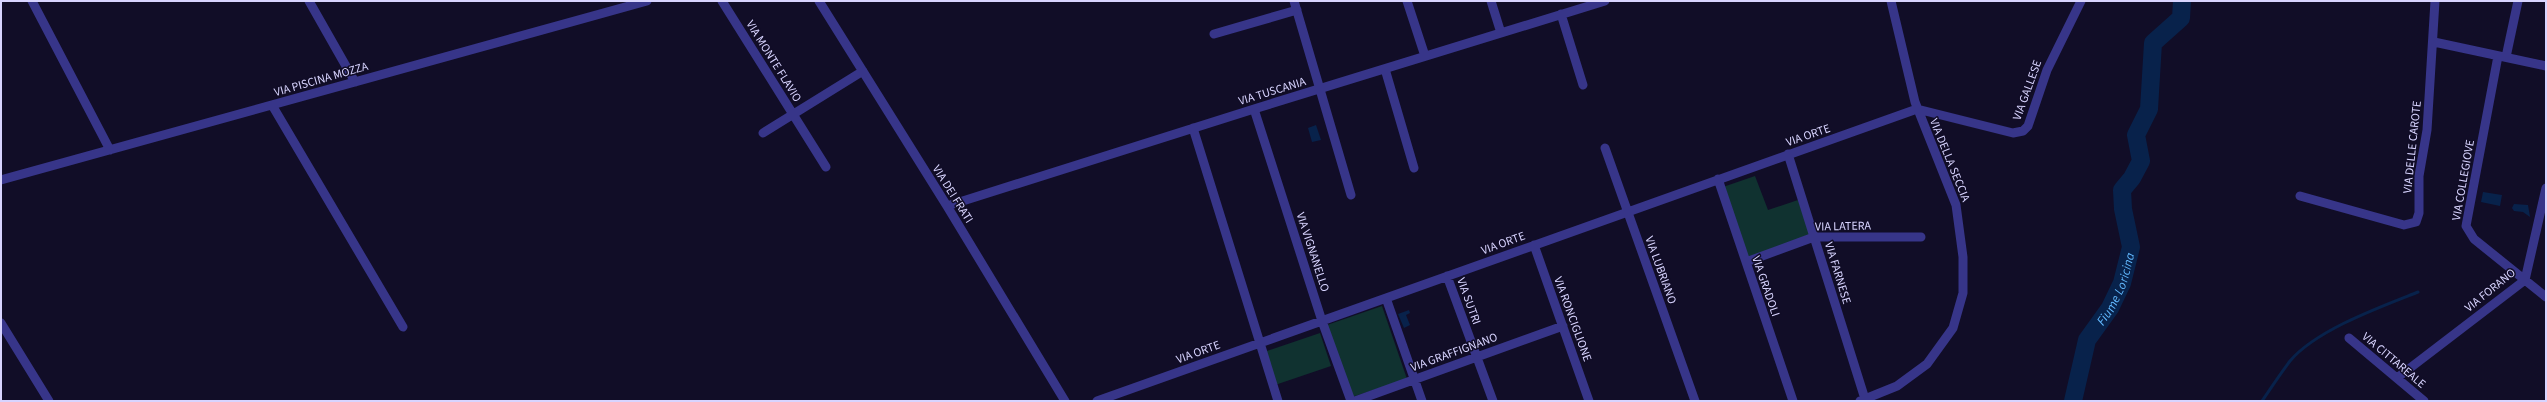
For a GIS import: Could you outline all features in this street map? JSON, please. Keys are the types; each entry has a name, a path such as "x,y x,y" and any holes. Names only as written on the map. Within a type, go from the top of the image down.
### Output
{"street":[{"path":"32,1 110,150"},
{"path":"309,1 355,82"},
{"name":"VIA PISCINA MOZZA","path":"1,180 647,1"},
{"name":"VIA MONTE FLAVIO","path":"722,1 826,167"},
{"name":"VIA DEI FRATI","path":"819,1 947,206 1065,401"},
{"path":"1294,1 1351,196"},
{"path":"1407,1 1425,56"},
{"path":"1491,1 1501,33"},
{"name":"VIA TUSCANIA","path":"947,206 1254,108 1605,1"},
{"name":"VIA DELLA SECCIA","path":"1862,400 1892,388 1928,364 1950,333 1962,299 1964,271 1956,205 1917,109 1891,1"},
{"name":"VIA GALLESE","path":"1917,109 2013,133 2023,131 2028,126 2049,65 2081,1"},
{"name":"VIA DELLE CAROTE","path":"2300,196 2404,225 2416,222 2419,213 2420,176 2426,135 2434,42 2435,1"},
{"name":"VIA COLLEGIOVE","path":"2518,1 2502,56 2466,226 2474,240 2546,296"},
{"path":"1214,34 1297,10"},
{"path":"1561,14 1583,85"},
{"path":"2434,42 2546,66"},
{"path":"1384,69 1414,168"},
{"name":"VIA MONTE FLAVIO","path":"763,133 863,71"},
{"path":"272,105 403,327"},
{"name":"VIA VIGNANELLO","path":"1254,108 1322,321 1351,401"},
{"name":"VIA ORTE","path":"1097,401 1917,109"},
{"path":"1193,128 1258,343 1278,401"},
{"name":"VIA LUBRIANO","path":"1605,148 1695,401"},
{"name":"VIA FARNESE","path":"1788,154 1862,400"},
{"name":"VIA GRADOLI","path":"1718,180 1792,401"},
{"name":"VIA FORANO","path":"2397,378 2525,280 2546,188"},
{"name":"VIA LATERA","path":"1746,262 1814,237 1921,237"},
{"name":"VIA RONCIGLIONE","path":"1534,245 1589,401"},
{"name":"VIA SUTRI","path":"1447,276 1493,401"},
{"path":"1386,298 1422,401"},
{"path":"1,323 49,401"},
{"name":"VIA GRAFFIGNANO","path":"1354,401 1562,326"},
{"name":"VIA CITTAREALE","path":"2350,338 2424,401"}],"green space":[{"path":"1755,176 1768,210 1798,200 1811,237 1749,259 1723,187"},
{"path":"1382,306 1407,379 1352,397 1327,325"},
{"path":"1320,333 1331,366 1275,385 1264,352"}],"water":[{"path":"1316,125 1321,140 1312,142 1308,128"},
{"path":"2483,192 2502,195 2500,206 2481,202"},
{"path":"2514,204 2528,205 2530,217 2523,212 2514,211 2512,208"},
{"path":"1409,310 1410,313 1406,315 1410,325 1404,328 1398,314"}],"waterway":[{"name":"Fiume Loricina","path":"2073,401 2087,340 2110,308 2122,283 2131,247 2123,209 2122,190 2132,178 2141,161 2136,135 2149,109 2153,43 2181,18 2182,1"},
{"path":"2262,401 2290,361 2301,350 2316,339 2350,320 2418,292"}]}
